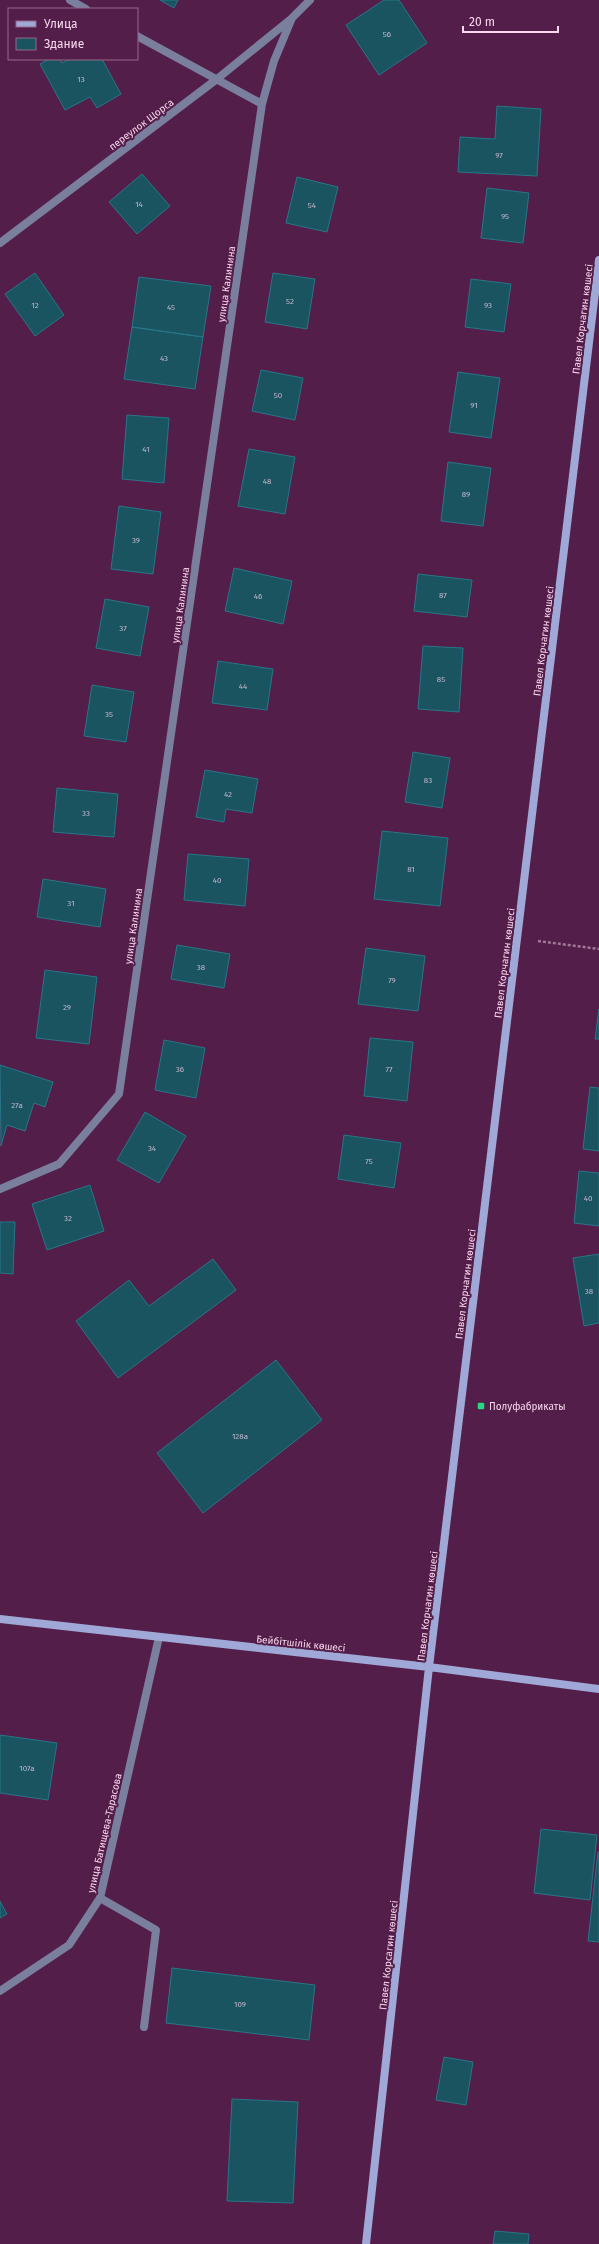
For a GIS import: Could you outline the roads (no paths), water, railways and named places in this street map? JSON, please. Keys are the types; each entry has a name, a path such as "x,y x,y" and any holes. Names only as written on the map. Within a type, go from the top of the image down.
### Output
{"street":[{"path":"70,0 84,8"},
{"name":"переулок Щорса","path":"0,244 217,79 292,18 310,0"},
{"name":"улица Калинина","path":"0,1189 59,1164 119,1094 262,104 274,61 292,18"},
{"path":"138,37 262,104"},
{"name":"Павел Корчагин көшесі","path":"429,1668 599,260"},
{"name":"Бейбітшілік көшесі","path":"0,1619 599,1689"},
{"name":"улица Батищева-Тарасова","path":"0,1991 69,1945 100,1898 159,1637"},
{"name":"Павел Корсагин көшесі","path":"366,2244 429,1668"},
{"path":"100,1898 156,1930 144,2027"}],"place":[{"name":"Полуфабрикаты","path":"481,1406"}]}
